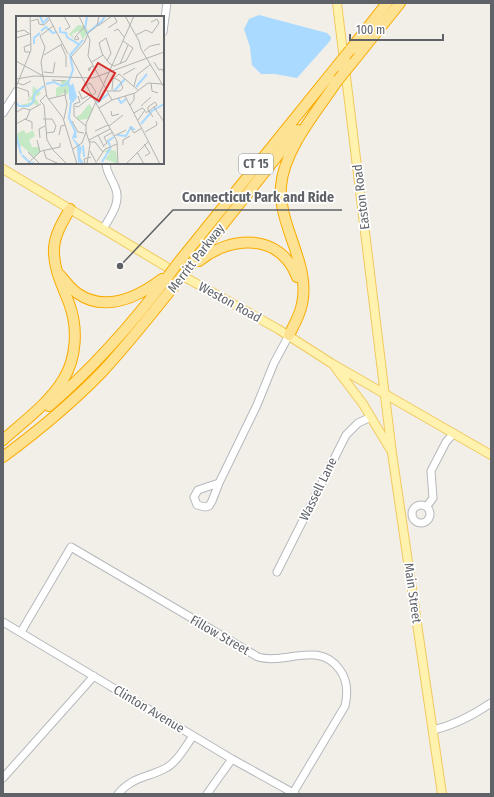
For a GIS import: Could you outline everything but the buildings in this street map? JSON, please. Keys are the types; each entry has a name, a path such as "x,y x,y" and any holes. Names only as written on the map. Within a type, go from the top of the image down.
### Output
{"highway":[{"name":"Merritt Parkway","path":"3,441 44,411 84,375 124,332 387,3"},
{"name":"Merritt Parkway","path":"3,457 54,417 101,372 142,326 400,3"},
{"path":"289,335 299,313 303,294 301,273 284,216 281,185 285,166 291,152 338,80"},
{"path":"3,441 51,396 63,379 74,351 75,332 71,308 54,261 55,240 70,209"},
{"path":"186,270 206,255 221,247 244,242 262,244 280,252 287,260 295,271 303,294"},
{"path":"57,271 69,286 82,296 106,302 117,302 135,296 169,274"}],"main road":[{"name":"Easton Road","path":"337,3 385,392"},
{"name":"Weston Road","path":"3,169 103,229 289,335 331,363 385,392 491,455"},
{"name":"Weston Road","path":"331,363 357,394 392,453"},
{"name":"Main Street","path":"385,392 392,453 442,794"}],"street":[{"path":"164,25 167,3"},
{"path":"3,114 16,93"},
{"path":"103,229 113,212 118,195 106,164"},
{"path":"219,483 257,405 274,363 289,335"},
{"name":"Wassell Lane","path":"277,572 346,436 358,424 371,417"},
{"path":"427,506 433,498 431,471 446,442 454,433"},
{"name":"Fillow Street","path":"21,632 71,547 258,657 270,660 313,655 329,658 340,670 345,681 347,696 345,706 292,793"},
{"name":"Clinton Avenue","path":"5,626 21,632 193,736 292,793"},
{"path":"3,778 94,676"},
{"path":"433,730 449,727 471,717 491,702"},
{"path":"118,794 130,782 165,769 175,760 193,736"},
{"path":"207,794 232,759"}],"water":[{"path":"259,15 327,33 331,37 330,41 297,78 275,74 261,74 252,65 250,47 244,29 249,19"}],"place":[{"name":"Connecticut Park and Ride","path":"120,266"}]}
